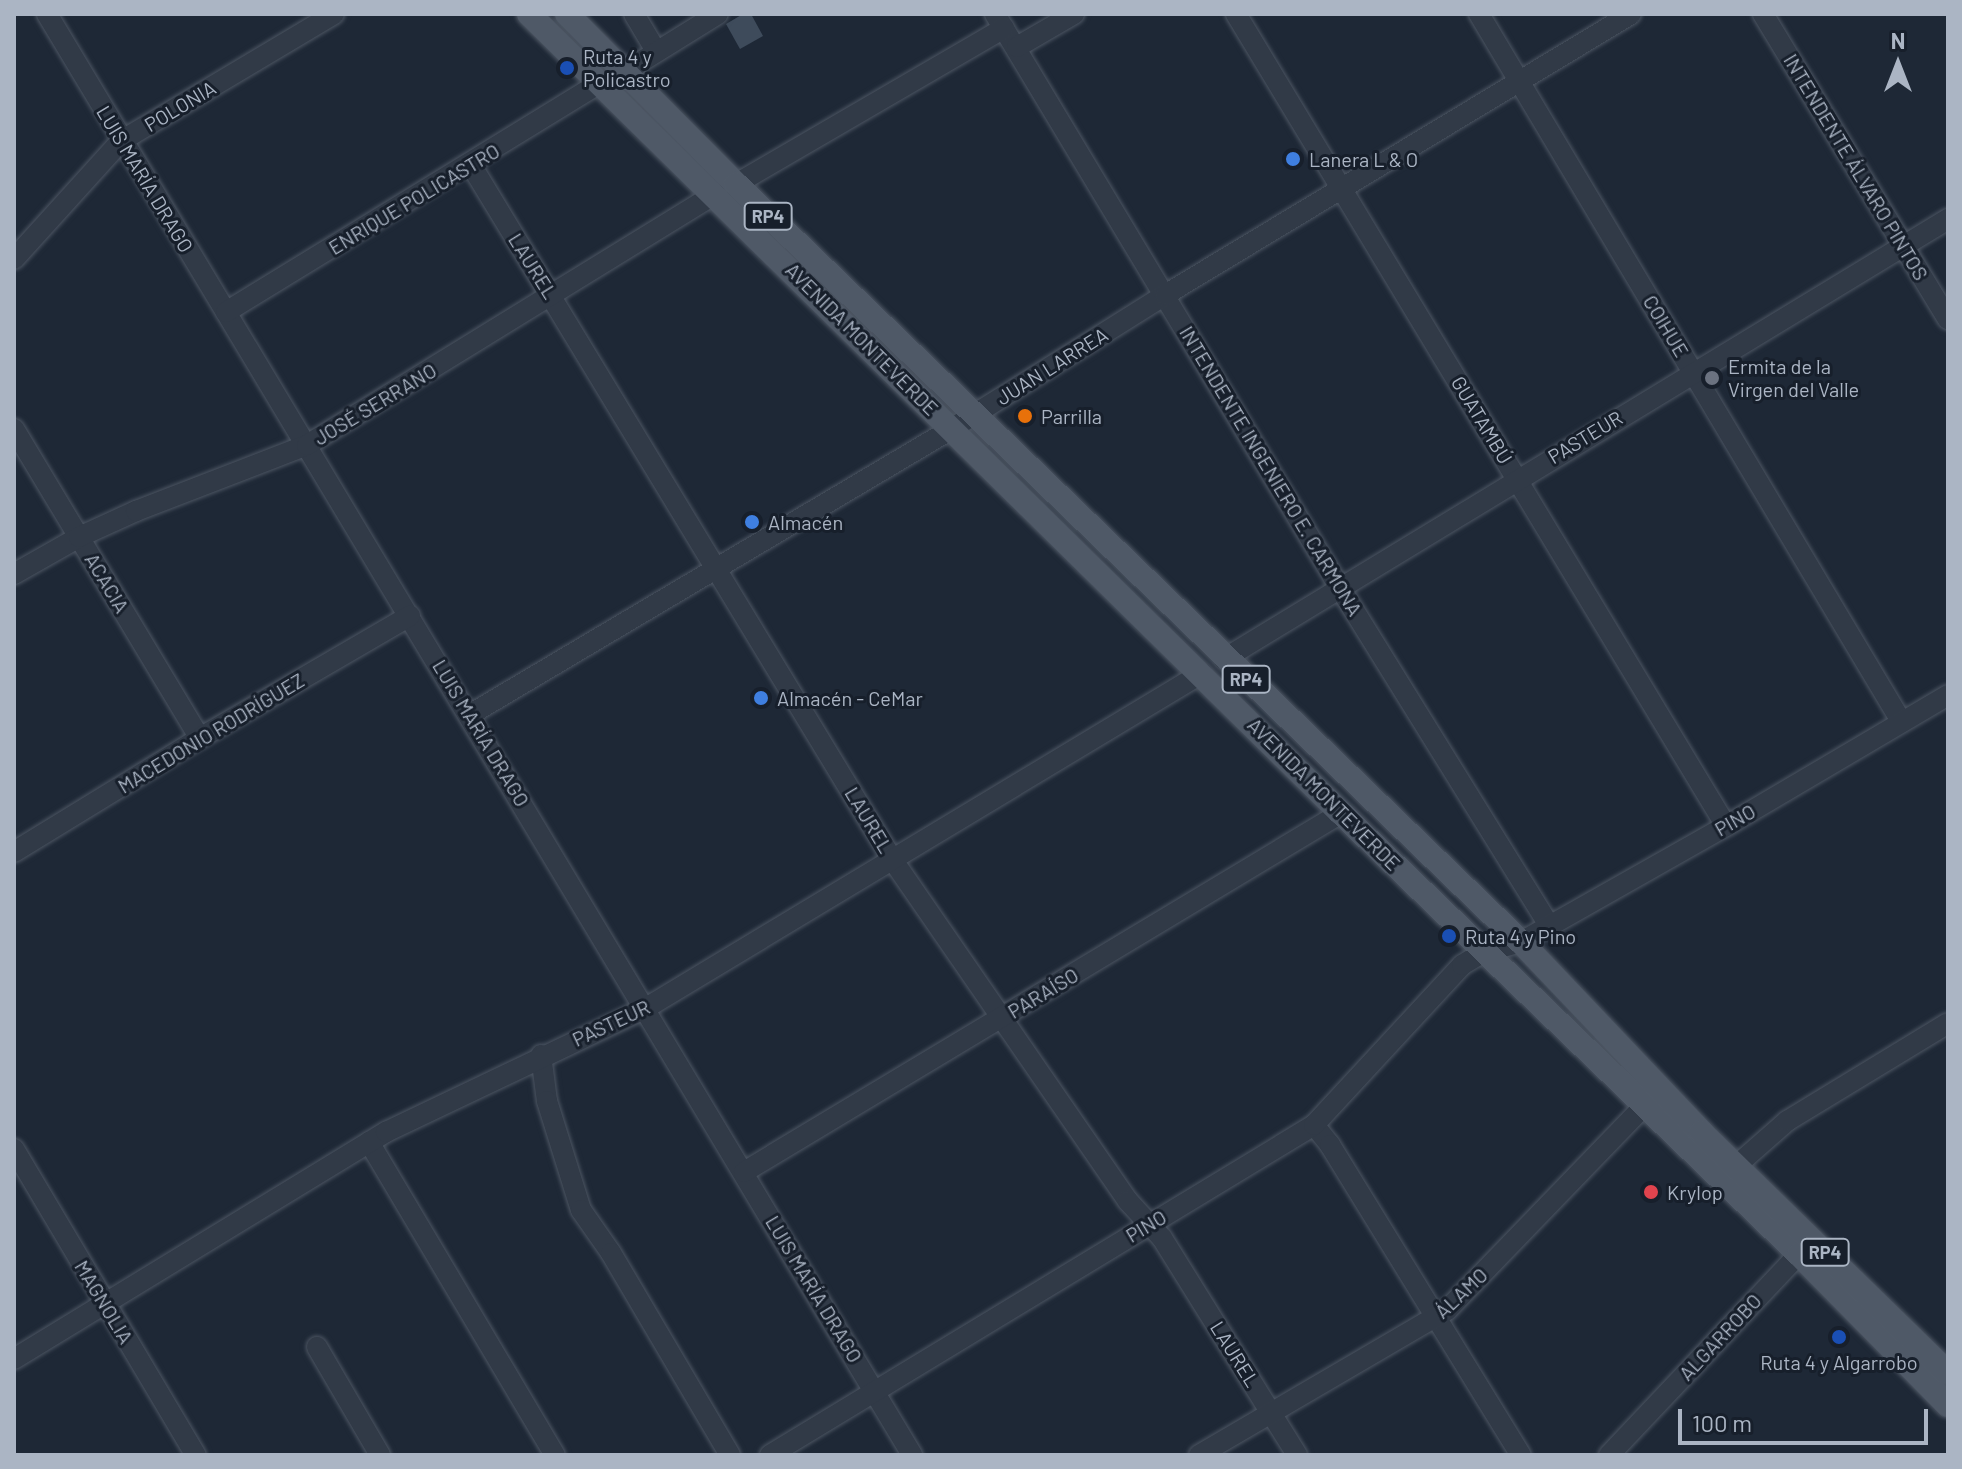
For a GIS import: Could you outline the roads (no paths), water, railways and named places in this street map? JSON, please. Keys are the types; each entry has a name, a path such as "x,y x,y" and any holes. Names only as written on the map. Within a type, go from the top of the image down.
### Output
{"main road":[{"name":"AVENIDA MONTEVERDE","path":"529,14 600,83 725,189 973,415 1521,942 1736,1166 1948,1373"},
{"name":"AVENIDA MONTEVERDE","path":"567,14 626,71 725,189 953,428 1341,813 1799,1254 1948,1405"}],"street":[{"name":"LUIS MARÍA DRAGO","path":"47,14 121,141 471,714 912,1455"},
{"name":"POLONIA","path":"14,259 121,141 334,14"},
{"path":"634,14 656,51"},
{"path":"626,71 718,14"},
{"path":"1017,47 1074,14"},
{"name":"GUATAMBÚ","path":"1236,14 1726,826"},
{"name":"COIHUE","path":"1479,14 1901,721"},
{"name":"JUAN LARREA","path":"471,714 953,428 1165,295 1631,14"},
{"name":"INTENDENTE ÁLVARO PINTOS","path":"1763,14 1948,319"},
{"name":"INTENDENTE INGENIERO E. CARMONA","path":"999,21 1340,588 1549,925"},
{"name":"JOSÉ SERRANO","path":"14,574 79,537 159,501 307,445 999,21"},
{"name":"ENRIQUE POLICASTRO","path":"226,312 471,165 600,83"},
{"name":"LAUREL","path":"471,165 892,859 1000,1020 1128,1201 1150,1224 1297,1455"},
{"name":"PASTEUR","path":"1224,659 1517,478 1948,219"},
{"name":"ACACIA","path":"14,429 200,738"},
{"name":"MACEDONIO RODRÍGUEZ","path":"14,852 200,738 410,616"},
{"name":"PASTEUR","path":"14,1359 369,1142 541,1055 646,1008 1202,673"},
{"name":"PINO","path":"770,1455 1314,1125 1462,965 1484,952 1521,942 1948,695"},
{"name":"PARAÍSO","path":"744,1172 1341,813"},
{"path":"1736,1166 1787,1121 1948,1023"},
{"path":"541,1055 547,1101 581,1210 611,1253 730,1455"},
{"name":"ÁLAMO","path":"1199,1455 1436,1319 1644,1106"},
{"path":"1314,1125 1330,1145 1521,1455"},
{"path":"369,1142 555,1455"},
{"name":"MAGNOLIA","path":"14,1149 196,1455"},
{"name":"ALGARROBO","path":"1609,1455 1799,1254"},
{"path":"317,1347 380,1455"}],"place":[{"name":"Ruta 4 y Policastro","path":"567,68"},
{"name":"Lanera L & O","path":"1293,159"},
{"name":"Ermita de la Virgen del Valle","path":"1712,378"},
{"name":"Parrilla","path":"1025,416"},
{"name":"Almacén","path":"752,522"},
{"name":"Almacén - CeMar","path":"761,698"},
{"name":"Ruta 4 y Pino","path":"1449,936"},
{"name":"Krylop","path":"1651,1192"},
{"name":"Ruta 4 y Algarrobo","path":"1839,1337"}]}
